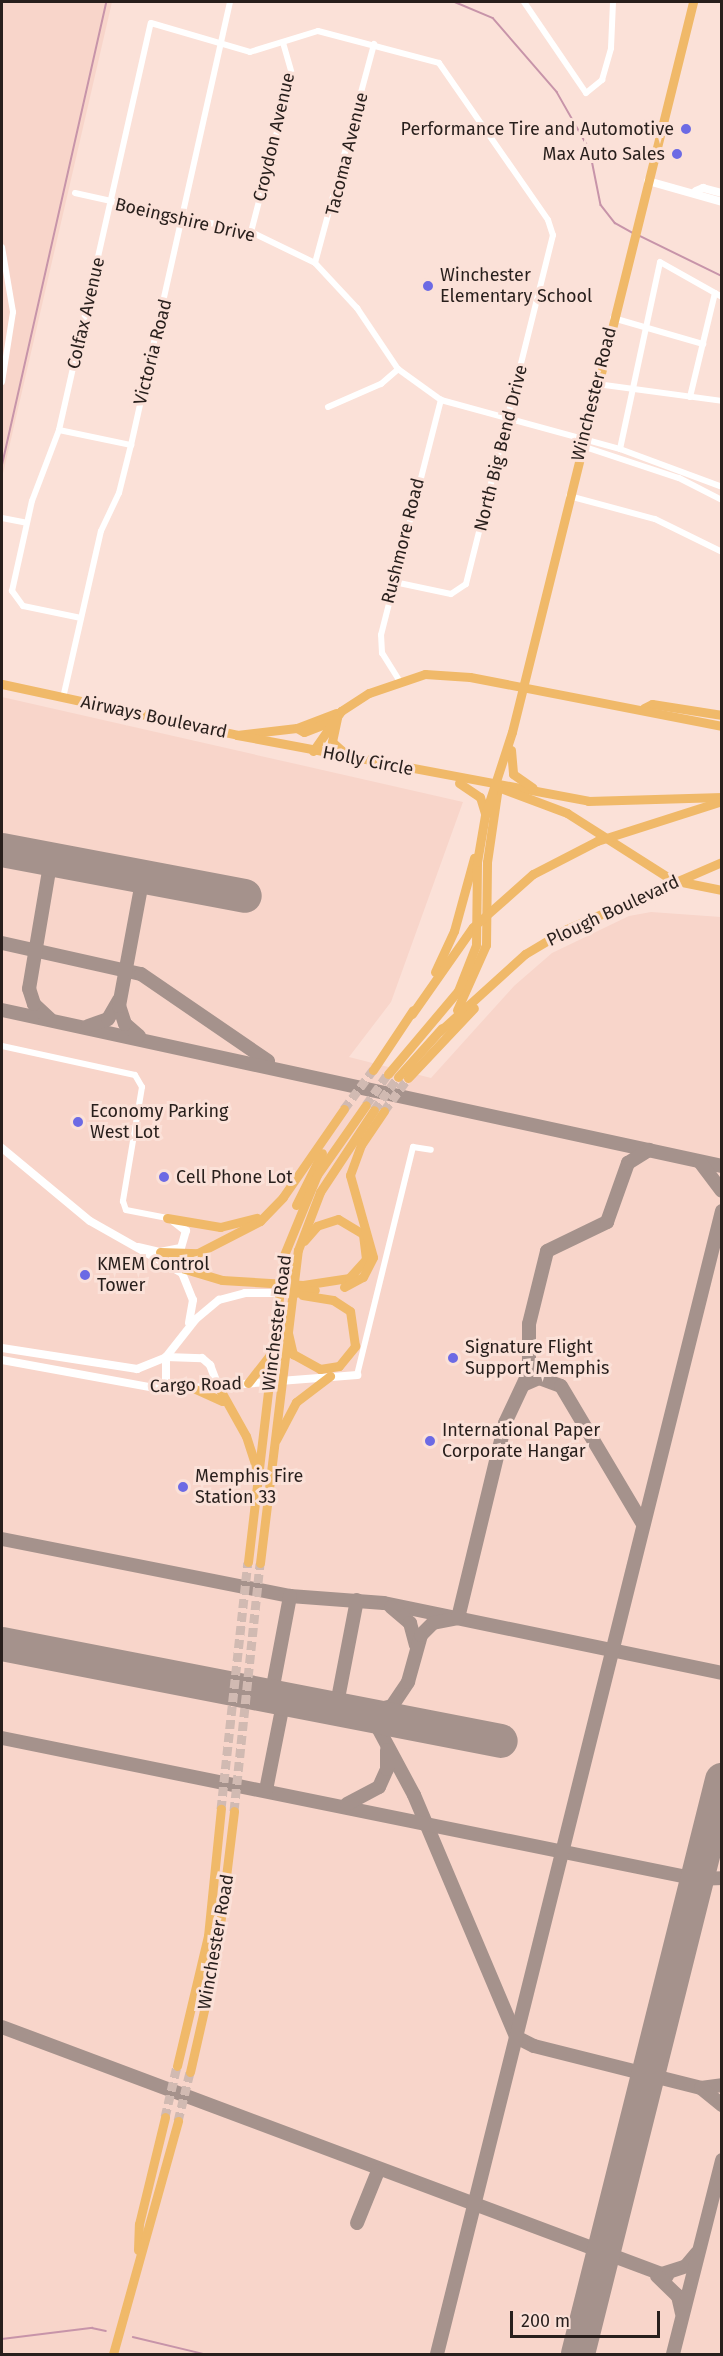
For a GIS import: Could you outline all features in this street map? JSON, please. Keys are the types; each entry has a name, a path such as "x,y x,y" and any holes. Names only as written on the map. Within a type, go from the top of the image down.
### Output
{"main road":[{"name":"Winchester Road","path":"509,968 403,1078 468,993 486,945 488,862 498,787 693,2"},
{"name":"Airways Boulevard","path":"2,684 237,735 297,728 341,711 399,680 446,674 644,708 652,715 722,726"},
{"name":"Airways Boulevard","path":"644,708 652,704 722,715"},
{"name":"Airways Boulevard","path":"312,751 329,722 341,711"},
{"path":"341,711 332,742 350,758"},
{"path":"297,728 310,731 329,722"},
{"name":"Holly Circle","path":"237,735 498,787"},
{"path":"510,742 513,774 519,780 564,797"},
{"path":"446,777 480,797 485,815"},
{"name":"Winchester Road","path":"388,1074 444,1011 468,968 480,921 480,835 485,815 498,787"},
{"path":"498,787 607,803 722,799"},
{"path":"498,787 552,805 586,824 654,871 717,890"},
{"path":"373,1070 458,948 506,893 554,860 597,841 722,799"},
{"path":"412,1014 454,931 480,835"},
{"name":"Plough Boulevard","path":"509,968 567,929 722,862"},
{"path":"440,1031 509,968"},
{"path":"125,1243 160,1252 198,1253 216,1247 270,1211 349,1108 300,1193 284,1255"},
{"name":"Winchester Road","path":"260,1563 274,1381 272,1349 284,1255 317,1175 374,1109"},
{"name":"Winchester Road","path":"248,1562 258,1477 298,1250 320,1192 374,1109"},
{"path":"294,1293 343,1287 369,1268 372,1243 354,1201 350,1175 374,1109"},
{"path":"2,1148 125,1243 165,1263 261,1289 333,1300 350,1311 356,1346 339,1366 311,1367 293,1354 286,1318"},
{"path":"167,1218 220,1227 270,1211"},
{"path":"160,1252 185,1243 181,1225 167,1218"},
{"path":"166,1390 166,1357 187,1330 219,1300 261,1289 303,1285 356,1275 366,1259 366,1242 356,1226 329,1220 298,1250"},
{"path":"165,1263 192,1287 187,1330"},
{"path":"2,1348 120,1370 166,1357 202,1358 210,1365 225,1405"},
{"path":"248,1383 272,1349"},
{"path":"269,1463 283,1421 296,1402 330,1376"},
{"path":"193,1388 211,1392 225,1405 246,1436 258,1477"},
{"name":"Winchester Road","path":"177,2066 208,1936 221,1809"},
{"name":"Winchester Road","path":"190,2072 216,1958 234,1811"},
{"path":"138,2254 139,2224 165,2117"},
{"path":"113,2355 138,2254 151,2226 178,2121"}],"street":[{"name":"Victoria Road","path":"63,698 101,531 119,493 131,445 184,221 231,2"},
{"path":"524,2 586,93 602,80 611,48 613,2"},
{"name":"Colfax Avenue","path":"81,618 23,606 14,599 27,523 59,430 151,24 221,43"},
{"path":"221,43 250,52 318,31 374,44"},
{"name":"Croydon Avenue","path":"251,232 291,74 283,43"},
{"name":"North Big Bend Drive","path":"374,44 424,56 453,76 553,235 508,421 464,588 452,594 394,582"},
{"name":"Tacoma Avenue","path":"315,263 374,44"},
{"path":"648,181 696,191 722,193"},
{"path":"696,191 722,202"},
{"name":"Boeingshire Drive","path":"75,193 184,221 251,232 315,263 357,308 398,369 441,400 582,442"},
{"path":"2,247 13,312 2,382"},
{"path":"620,449 630,391 660,262 718,295 690,397"},
{"path":"613,318 703,344"},
{"path":"328,407 381,384 398,369"},
{"path":"597,384 630,391 722,401"},
{"name":"Rushmore Road","path":"399,680 382,653 394,582 441,400"},
{"path":"59,430 131,445"},
{"path":"582,442 620,449 722,487"},
{"path":"582,442 679,478 722,500"},
{"path":"569,496 655,519 722,552"},
{"path":"2,518 27,523"},
{"path":"2,1046 135,1075 142,1087 123,1201 126,1210 167,1218"},
{"path":"357,1375 413,1147 431,1150"},
{"name":"Cargo Road","path":"2,1360 166,1390 357,1375"}],"shaded area":[{"path":"2,2 112,2 2,478"},
{"path":"2,697 463,802 391,1002 349,1057 431,1078 514,986 552,953 629,916 651,912 721,917 722,2354 2,2354"}],"waterway":[{"path":"2,465 106,2"},
{"path":"455,2 493,18 557,92 590,150 601,205 615,223 633,233"},
{"path":"640,236 722,276"},
{"path":"2,2339 92,2328 106,2331"},
{"path":"133,2337 204,2354"}],"taxiway":[{"path":"50,1019 34,1004 29,989 51,859"},
{"path":"139,1036 125,1024 119,1006 143,877"},
{"path":"2,943 141,974 268,1061"},
{"path":"88,1026 108,1019 119,1000"},
{"path":"2,1010 722,1166"},
{"path":"360,1714 392,1706 408,1682 421,1635 433,1623 458,1618 505,1423 529,1372 529,1324 547,1251 607,1222 628,1163 649,1150"},
{"path":"700,1162 722,1191"},
{"path":"437,2354 722,1211"},
{"path":"525,1384 539,1378 561,1386 643,1524"},
{"path":"2,1539 290,1596 384,1603 722,1673"},
{"path":"271,1697 290,1596"},
{"path":"336,1709 357,1600"},
{"path":"391,1607 410,1623 416,1645"},
{"path":"266,1790 284,1699"},
{"path":"360,1714 377,1726 414,1795 516,2037 534,2046 701,2088 722,2085"},
{"path":"2,1738 697,1879 722,1878"},
{"path":"347,1804 379,1787 387,1769 387,1750"},
{"path":"2,2027 667,2276"},
{"path":"701,2088 722,2105"},
{"path":"673,2354 722,2160"},
{"path":"357,2223 378,2171"},
{"path":"659,2275 686,2266 697,2253"},
{"path":"657,2276 678,2296 682,2313"}],"runway":[{"path":"2,850 245,896"},
{"path":"2,1644 501,1741"},
{"path":"578,2354 722,1780"}],"tunnel":[{"path":"344,1109 373,1070"},
{"path":"366,1105 388,1074"},
{"path":"374,1110 398,1077"},
{"path":"384,1111 408,1078"},
{"path":"221,1809 248,1562"},
{"path":"234,1811 260,1563"},
{"path":"165,2117 177,2066"},
{"path":"178,2121 190,2072"}],"place":[{"name":"Performance Tire and Automotive","path":"686,129"},
{"name":"Max Auto Sales","path":"677,154"},
{"name":"Winchester Elementary School","path":"428,286"},
{"name":"Economy Parking West Lot","path":"78,1122"},
{"name":"Cell Phone Lot","path":"164,1177"},
{"name":"KMEM Control Tower","path":"85,1275"},
{"name":"Signature Flight Support Memphis","path":"453,1358"},
{"name":"International Paper Corporate Hangar","path":"430,1441"},
{"name":"Memphis Fire Station 33","path":"183,1487"}]}
